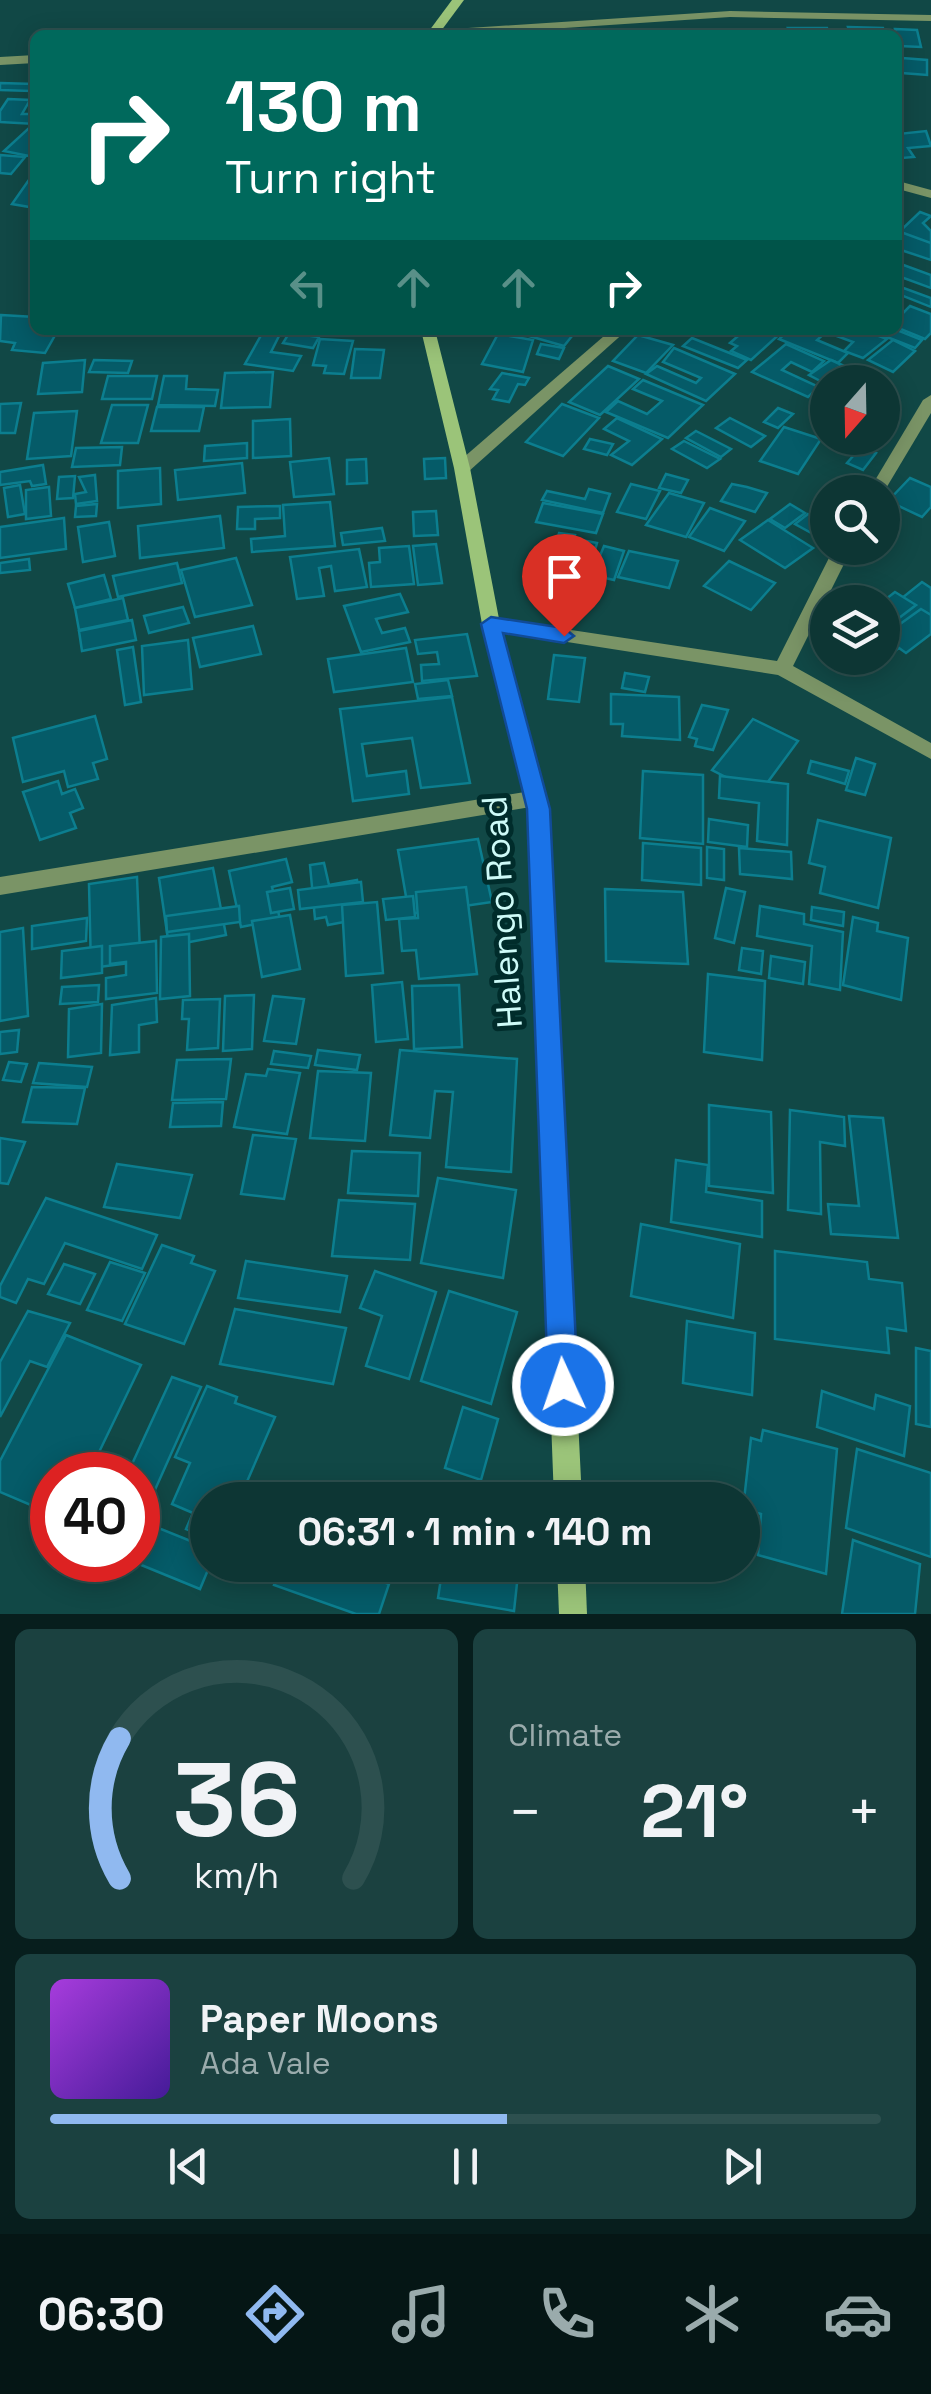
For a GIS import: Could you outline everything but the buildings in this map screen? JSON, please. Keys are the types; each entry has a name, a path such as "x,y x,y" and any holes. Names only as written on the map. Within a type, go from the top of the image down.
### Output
{"street":[{"path":"435,30 458,0"},
{"path":"495,30 749,14 931,18"},
{"path":"652,20 660,30"},
{"path":"0,61 30,59"},
{"path":"902,187 931,194"},
{"name":"Halengo Road","path":"429,335 462,468 491,624 536,798 567,1482"},
{"path":"462,468 614,335"},
{"path":"886,475 931,400"},
{"path":"782,669 834,565"},
{"path":"491,624 782,669 931,752"},
{"path":"0,886 536,798"},
{"path":"571,1582 573,1614"}],"route":[{"path":"563,1385 538,809 491,624 564,636"}]}
